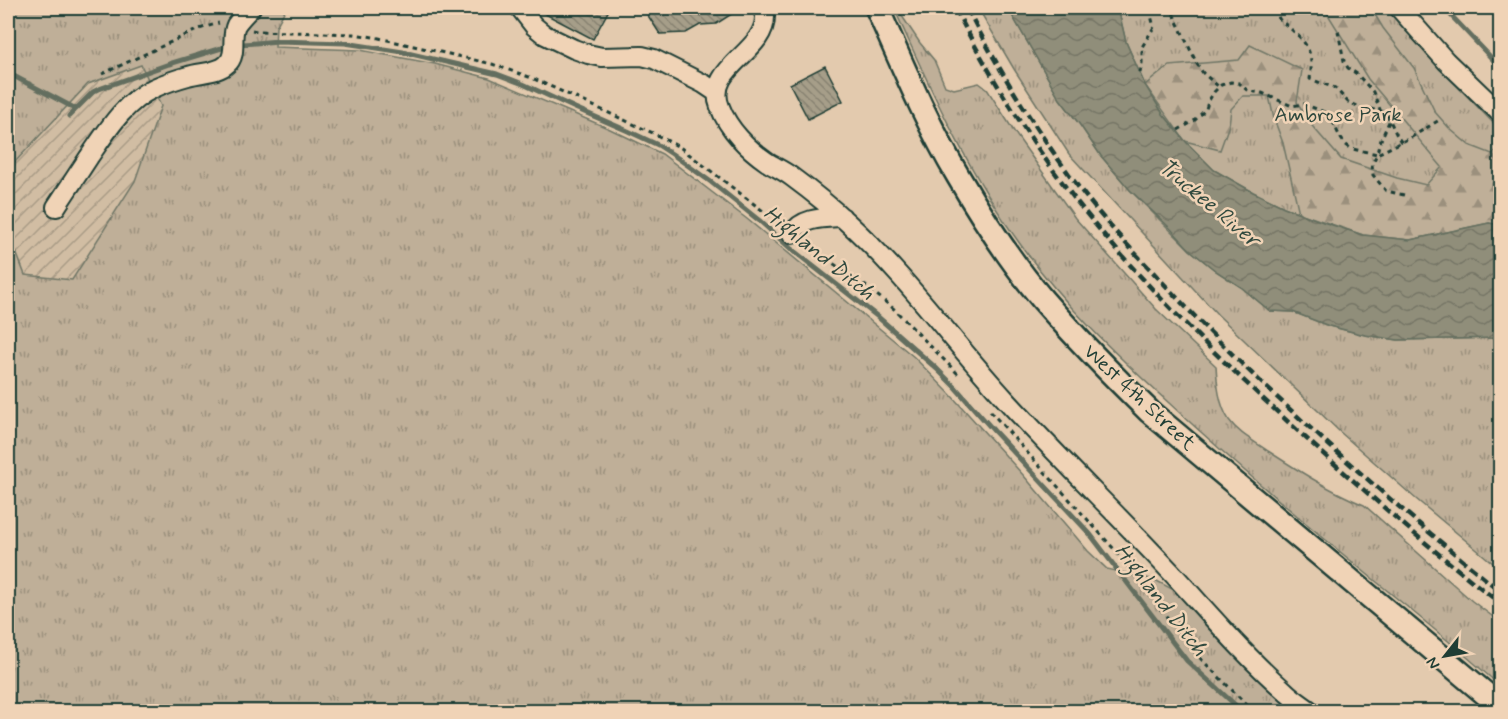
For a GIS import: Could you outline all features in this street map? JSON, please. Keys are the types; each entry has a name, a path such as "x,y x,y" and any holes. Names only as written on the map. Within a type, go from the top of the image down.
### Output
{"main road":[{"name":"West 4th Street","path":"877,8 933,130 963,183 1023,273 1077,338 1150,412 1500,706"}],"street":[{"path":"56,207 106,132 122,111 136,99 170,82 226,66 232,59 236,26 251,8"},
{"path":"520,8 534,26 545,35 573,49 602,57 642,56 654,59 716,92"},
{"path":"763,8 765,17 759,36 726,72 716,92 718,105 726,120 752,150 791,176 842,217 916,293 1012,406 1254,662 1286,693 1312,711"},
{"path":"1400,8 1446,61 1500,113"},
{"path":"792,234 795,228 804,222 842,217"}],"path":[{"path":"1140,73 1142,47 1154,27 1149,8"},
{"path":"1167,8 1172,11 1197,64 1203,73 1219,87"},
{"path":"1276,8 1278,19 1299,35 1310,53 1310,79 1335,88 1348,102 1385,112 1401,142"},
{"path":"102,74 199,29 217,23 228,23 257,31 354,34 379,38 492,64 532,78 681,148 894,309 959,375"},
{"path":"1338,31 1344,61 1348,68 1358,74 1373,92 1381,112"},
{"path":"1178,130 1194,121 1206,109 1214,92 1221,85 1231,82 1239,83 1248,91 1262,93 1293,106 1304,104 1329,114 1343,142 1355,150 1377,154 1441,119"},
{"path":"1390,119 1372,164 1373,175 1386,190 1404,195"},
{"path":"986,406 1114,549 1200,658 1254,711"}],"shaded area":[{"path":"141,65 161,106 135,181 72,280 25,275 8,231 8,189 13,164 88,84"}],"green space":[{"path":"8,8 286,8 276,27 275,47 360,50 435,64 489,78 610,129 662,154 747,219 914,357 1024,476 1088,551 1107,569 1155,580 1174,590 1248,668 1284,703 1296,711 8,711 8,231 25,275 72,280 135,181 161,106 141,65 88,84 13,164 8,189"},
{"path":"894,8 898,8 920,43 934,60 945,86 954,89 979,83 987,89 1075,218 1156,309 1216,366 1221,401 1233,425 1247,437 1303,473 1364,505 1472,601 1500,622 1500,686 1188,421 1129,366 1056,290 1023,248 985,191 937,101"},
{"path":"978,8 1010,8 1060,99 1101,156 1130,190 1190,250 1270,311 1293,312 1329,326 1398,340 1500,338 1500,569 1340,432 1218,315 1069,154"},
{"name":"Ambrose Park","path":"1118,8 1386,8 1431,59 1500,130 1500,225 1489,223 1410,240 1363,235 1284,207 1214,170 1163,114 1145,85 1126,42"},
{"path":"1324,8 1371,8 1383,28 1414,68 1435,112 1450,129 1469,145 1492,154 1500,148 1500,225 1489,223 1410,240 1363,235 1299,213 1283,143 1269,96 1243,96 1231,109 1229,125 1220,150 1185,141 1145,85 1169,66 1239,60 1250,45 1302,70 1297,102 1313,127 1341,159 1426,185 1442,167 1368,79"}],"water":[{"name":"Truckee River","path":"1010,8 1118,8 1126,42 1145,85 1163,114 1187,143 1214,170 1284,207 1363,235 1410,240 1489,223 1500,225 1500,338 1398,340 1329,326 1293,312 1270,311 1190,250 1130,190 1101,156 1060,99"}],"building":[{"path":"534,8 610,8 593,39"},
{"path":"643,8 741,8 716,24 700,25 686,33 660,34"},
{"path":"825,66 843,101 808,119 790,84"}],"waterway":[{"path":"1444,8 1500,67"},
{"name":"Highland Ditch","path":"244,44 278,41 345,43 403,52 497,74 628,131 672,154 761,222 790,248 878,317 937,369 1090,534 1187,661 1243,712"},
{"name":"Highland Ditch","path":"69,116 99,89 225,47"},
{"path":"8,73 76,109"}],"railway":[{"path":"955,8 973,43 1035,144 1093,222 1124,259 1261,397 1372,497 1500,603"},
{"path":"967,8 1005,78 1049,146 1088,200 1124,241 1221,343 1293,412 1380,490 1500,591"}]}
